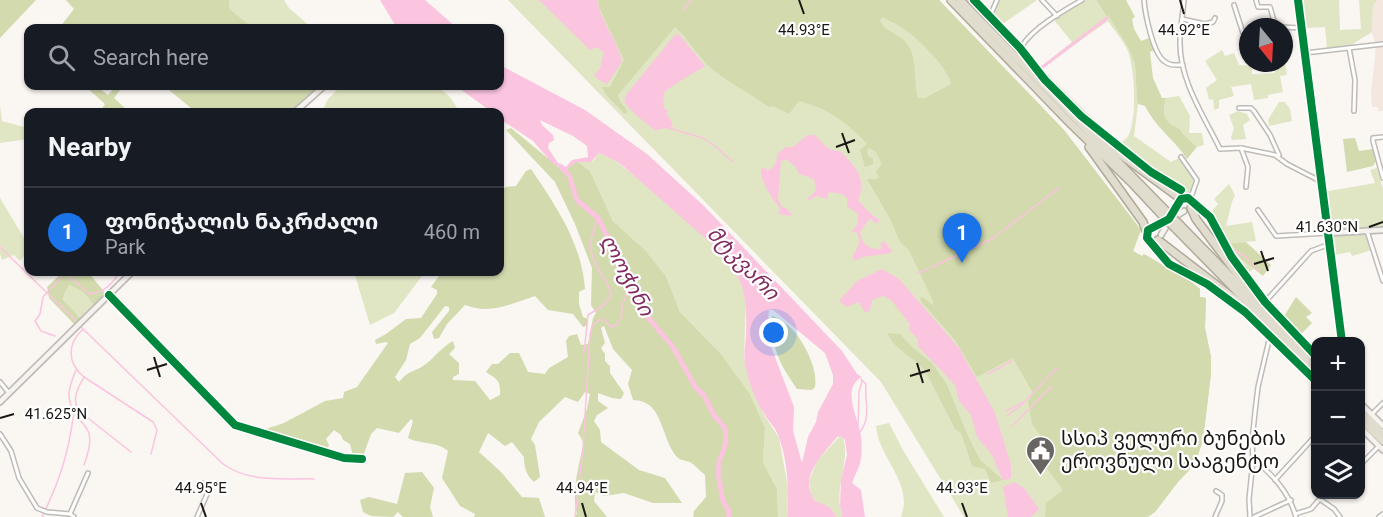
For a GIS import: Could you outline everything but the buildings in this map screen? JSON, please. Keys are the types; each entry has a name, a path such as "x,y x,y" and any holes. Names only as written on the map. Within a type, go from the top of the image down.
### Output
{"highway":[{"path":"951,0 1311,359"},
{"path":"960,0 1072,121 1143,222 1147,233"},
{"path":"1072,121 1186,203 1276,325"},
{"path":"1177,226 1273,334"},
{"path":"1157,239 1246,308 1311,368"},
{"path":"1365,416 1383,434"},
{"path":"1365,425 1382,446"}],"street":[{"path":"974,0 1020,48 1045,80 1081,116 1151,172 1181,190 1186,203 1210,216 1231,256 1264,302 1311,351"},
{"path":"990,16 997,0"},
{"path":"1042,0 1057,16"},
{"path":"1022,46 1026,39 1082,0"},
{"path":"1144,0 1157,54 1164,62 1173,65 1183,64"},
{"path":"1184,0 1180,42 1183,64 1194,100 1220,149 1241,148 1280,157"},
{"path":"1256,0 1258,7 1270,7 1273,18"},
{"path":"1298,0 1341,337"},
{"path":"1234,5 1239,21"},
{"path":"1182,20 1208,24 1215,18"},
{"path":"1293,28 1302,28"},
{"path":"1305,53 1383,44"},
{"path":"1349,48 1355,80 1354,111"},
{"path":"299,108 320,90"},
{"path":"1239,108 1251,108 1254,111 1270,135 1280,157 1287,164 1322,182"},
{"path":"1383,136 1373,138 1383,178"},
{"path":"1241,148 1248,167 1246,187"},
{"path":"1157,239 1186,203 1197,180 1181,158"},
{"path":"1380,167 1383,159"},
{"path":"1157,239 1147,238 1149,229 1169,219 1186,203"},
{"path":"1258,210 1276,236 1383,230"},
{"path":"1154,227 1159,230 1157,239 1159,252 1169,264 1207,284 1273,334 1311,376"},
{"path":"1366,231 1383,281"},
{"path":"1264,302 1311,251 1330,244"},
{"path":"0,402 128,276"},
{"path":"109,295 236,425 344,458 363,459"},
{"path":"1273,334 1258,387 1248,499 1252,517 1291,500"},
{"path":"0,382 9,393"},
{"path":"0,392 4,387"},
{"path":"1371,414 1383,404"},
{"path":"1365,408 1383,426"},
{"path":"1365,431 1382,446 1365,461"},
{"path":"0,434 11,451 19,478 37,508 46,512 70,514 74,517"},
{"path":"1275,480 1311,440"},
{"path":"1253,460 1263,466 1291,500 1296,516 1311,509 1321,500 1334,509 1340,517"},
{"path":"70,514 88,473"},
{"path":"197,517 208,490 208,486 202,483"},
{"path":"1215,517 1222,501 1221,495 1216,491"},
{"path":"1379,517 1383,514"}],"shaded area":[{"path":"1378,0 1383,0 1383,111 1378,111 1378,107 1372,107 1371,93 1376,46 1372,32 1373,5"}],"green space":[{"path":"0,0 36,0 0,38"},
{"path":"66,0 229,0 230,9 248,24 63,24 74,9"},
{"path":"229,0 284,0 289,8 307,24 248,24 230,9"},
{"path":"508,0 939,0 1064,130 1141,230 1133,251 1142,256 1144,254 1192,282 1200,289 1200,297 1206,298 1205,328 1211,357 1211,374 1203,440 1195,464 1155,512 1126,495 1117,517 964,517 881,382"},
{"path":"598,0 939,0 1064,130 1141,230 1133,251 1142,256 1144,254 1192,282 1200,289 1200,297 1206,298 1205,328 1211,357 1211,374 1203,440 1195,464 1155,512 1148,517 1045,517 1046,503 1063,490 1039,458 1049,448 1032,424 1028,401 1033,393 1013,358 977,377 955,340 920,300 922,297 933,305 909,250 900,242 890,219 867,179 879,177 876,171 882,164 876,152 869,148 868,156 873,159 873,164 865,167 860,150 867,144 852,129 828,112 799,101 789,114 773,106 769,107 713,70 675,27 618,95 627,112 625,114 607,96 602,87 610,87 624,60 599,7","holes":["883,17 902,27 924,46 945,71 951,84 925,98 918,98 911,51 905,41 882,25 880,20"]},
{"path":"995,0 1037,0 1004,23 991,10"},
{"path":"1080,0 1096,0 1105,15 1108,14 1129,49 1135,64 1138,104 1134,136 1171,162 1179,158 1195,180 1190,197 1103,133 1069,103 1038,69 1072,42 1054,20","holes":["1108,21 1127,49 1132,68 1133,120 1127,138 1119,144 1041,68"]},
{"path":"1096,0 1126,0 1135,17 1132,19 1134,29 1141,41 1152,37 1154,50 1150,52 1153,78 1162,98 1166,98 1164,113 1167,121 1180,129 1197,147 1187,159 1145,106 1138,104 1135,64 1129,49"},
{"path":"1300,0 1339,0 1340,30 1361,29 1359,0 1378,0 1373,5 1372,32 1348,47 1327,50 1325,27 1304,28"},
{"path":"1222,50 1225,56 1234,53 1239,72 1252,72 1252,74 1287,72 1287,75 1280,76 1283,92 1254,100 1251,84 1231,87 1234,96 1219,100 1219,108 1214,110 1213,99 1209,100 1206,88 1217,80 1205,61"},
{"path":"89,90 101,90 108,95 112,90 120,90 114,98 125,108 102,108 105,104"},
{"path":"169,90 317,90 297,108 191,108"},
{"path":"337,90 441,90 457,108 324,108 328,99"},
{"path":"1179,96 1190,116 1189,133 1202,133 1204,145 1197,147 1180,129 1167,121 1164,113 1166,98"},
{"path":"1279,102 1285,102 1290,109 1292,121 1269,126 1268,120"},
{"path":"0,106 2,121 24,127 24,140 0,143"},
{"path":"1238,111 1247,114 1250,120 1243,125 1246,139 1232,140 1234,128 1229,115"},
{"path":"511,128 561,169 567,169 577,161 590,171 613,221 645,250 666,276 680,312 720,353 749,393 765,428 763,462 777,489 778,517 693,517 694,511 706,497 705,475 690,462 677,457 651,406 633,400 628,384 632,370 613,349 604,326 601,328 605,343 601,348 605,354 605,361 610,366 610,373 624,393 621,399 598,393 598,401 608,408 597,415 594,421 600,430 601,442 639,470 665,478 682,503 653,503 624,493 604,496 595,492 594,501 607,517 574,517 577,514 576,479 584,443 578,433 590,394 585,392 578,402 565,397 539,422 531,439 535,445 540,477 534,482 526,471 524,457 512,442 505,446 488,433 479,452 501,472 522,497 539,498 545,517 474,517 475,514 460,506 442,478 448,451 439,446 408,438 413,421 411,419 399,433 377,428 371,434 362,459 353,456 350,444 334,430 326,439 329,445 327,451 260,431 284,423 325,401 343,398 344,392 357,387 388,343 376,344 375,340 406,319 421,318 437,294 437,290 431,287 439,276 504,276 504,188 516,186 526,171 531,169 558,211 579,256 585,289 579,292 579,304 583,317 588,319 588,325 583,327 573,314 548,310 535,296 492,309 465,305 447,324 439,338 434,339 432,332 449,311 449,307 445,306 420,338 410,344 406,360 395,377 399,382 453,341 455,348 449,354 459,363 459,374 453,377 453,380 475,381 490,400 500,395 500,386 496,379 486,372 492,364 498,364 510,353 519,353 528,372 545,374 549,368 568,357 566,341 569,336 577,334 581,345 588,344 596,313 591,305 592,268 555,182 506,130"},
{"path":"1355,138 1359,151 1373,149 1376,161 1373,166 1347,172 1343,139"},
{"path":"599,153 616,161 658,195 723,254 740,280 746,299 744,357 749,379 763,413 779,438 788,488 787,517 778,517 777,489 763,462 765,428 720,353 680,312 666,276 645,250 613,221 590,171 577,161 593,161"},
{"path":"1377,168 1383,189 1383,228 1329,231 1323,192 1375,183 1370,170"},
{"path":"1229,184 1235,195 1226,226 1252,222 1256,241 1231,243 1239,257 1254,268 1247,275 1211,212 1218,204 1214,199"},
{"path":"0,198 24,238 24,256 20,261 14,255 2,260 0,254"},
{"path":"1366,233 1372,250 1352,256 1350,252 1334,255 1330,235"},
{"path":"1246,242 1271,265 1263,276 1239,257 1231,243"},
{"path":"59,276 91,276 106,294 95,306 83,292 70,285 63,300 81,319 75,325 49,298 47,287"},
{"path":"355,276 422,276 394,313 370,325"},
{"path":"71,285 83,292 95,306 81,319 63,301 65,292"},
{"path":"1296,297 1312,313 1306,317 1312,323 1300,335 1283,318"},
{"path":"772,316 789,326 804,345 815,378 815,387 812,390 797,389 785,371 777,355"},
{"path":"887,333 900,334 932,363 947,385 980,460 1003,480 991,483 985,469 972,466 961,433 955,429 925,370 894,344"},
{"path":"889,423 944,517 901,517 904,505 903,493 896,473 881,446 876,426"},
{"path":"840,436 843,437 845,456 839,495 842,514 841,517 837,517 827,506 821,505 811,496 809,481 817,461"},
{"path":"422,472 434,488 430,507 433,517 403,517 398,512 393,517 371,516 363,512 360,500 369,497 397,504 405,473"}],"water":[{"path":"380,0 425,0 452,24 395,24"},
{"path":"539,0 597,0 622,62 607,84 594,75 600,69 604,52 596,47 590,50"},
{"path":"679,34 705,66 664,93 664,108 668,111 666,114 673,127 655,130 624,102 626,95 674,36"},
{"name":"მტკვარი","path":"504,67 585,110 647,154 704,206 842,351 857,374 862,377 852,388 851,396 862,448 860,463 852,483 861,490 865,517 841,517 841,480 847,455 845,440 841,436 837,437 816,464 812,471 809,488 813,498 828,507 837,517 787,517 788,486 784,455 777,432 753,393 749,380 744,352 746,312 744,292 731,264 723,254 616,161 599,153 591,162 576,162 567,169 553,164 533,141 504,122 504,108 486,108 462,90 504,90","holes":["540,120 573,136 587,146 588,157 572,160 566,167 558,163 548,148 549,143 554,140 553,135","769,310 773,310 825,353 833,375 833,384 808,437 802,463 793,431 794,407 770,344"]},
{"path":"808,135 815,135 829,148 840,151 855,168 862,186 858,200 880,220 876,224 870,218 860,232 863,240 869,247 881,249 880,244 884,241 893,252 863,257 855,261 852,256 859,239 857,233 852,232 858,223 858,214 847,206 847,198 842,194 829,192 827,199 816,196 807,199 816,191 814,179 799,174 796,167 786,159 781,161 778,199 782,207 792,214 790,216 778,214 780,208 764,182 762,167 768,170 771,168 776,163 777,154 786,147 793,147"},
{"path":"882,269 899,279 959,348 995,413 1011,465 1011,479 1003,480 992,455 977,437 971,415 959,401 955,385 918,346 918,339 909,330 910,324 891,300 883,296 872,300 870,310 865,313 859,302 847,307 839,301 857,281"},
{"path":"1014,482 1024,488 1039,509 1031,517 1008,517 1003,487"}],"waterway":[{"path":"683,10 691,0"},
{"path":"968,0 1026,60"},
{"path":"1040,69 1107,18"},
{"path":"1040,69 1057,87"},
{"path":"1060,90 1109,135 1189,195"},
{"path":"665,127 703,138 733,162"},
{"name":"ლოჭინი","path":"561,167 569,175 577,200 598,218 635,289 640,308 673,347 696,388 704,395 713,414 725,428 726,443 719,462 718,473 723,501 728,509 729,517"},
{"path":"930,268 992,239 1059,188"},
{"path":"1193,198 1215,219 1230,248 1246,257 1259,271"},
{"path":"584,353 588,315 604,305 611,295 592,256 592,237 598,218"},
{"path":"0,247 24,270"},
{"path":"918,273 927,269"},
{"path":"575,517 583,448 590,335 592,326 599,320 605,320 610,327 617,325 622,316 622,304 627,295 624,284 628,275"},
{"path":"30,276 77,322"},
{"path":"55,336 41,331 35,321 40,314 43,297 62,276"},
{"path":"69,276 92,294 104,289 117,276"},
{"path":"80,326 223,464 255,477 314,479"},
{"path":"83,329 72,347 74,366 84,377 153,422 157,430 151,454"},
{"path":"988,374 1013,360"},
{"path":"1006,411 1024,402 1057,368"},
{"path":"76,370 69,397 90,439 84,465"},
{"path":"84,377 75,398 79,411 131,452"},
{"path":"860,432 867,415 866,384 861,379"},
{"path":"858,427 859,392 862,381"},
{"path":"1012,426 1052,386"},
{"path":"1008,415 1024,403"},
{"path":"42,517 63,466 74,411"}],"cycle path":[{"path":"974,0 1020,48 1045,80 1081,116 1151,172 1181,190"},
{"path":"1298,0 1341,337"},
{"path":"1311,351 1265,302 1231,256 1210,217 1188,198 1181,199 1169,219 1148,230 1147,238 1169,264 1207,284 1245,312 1311,376"},
{"path":"109,295 235,425 344,458 362,459"}],"place":[{"name":"ფონიჭალის ნაკრძალი","path":"962,263"},
{"name":"სსიპ ველური ბუნების ეროვნული სააგენტო","path":"1040,476"}]}
